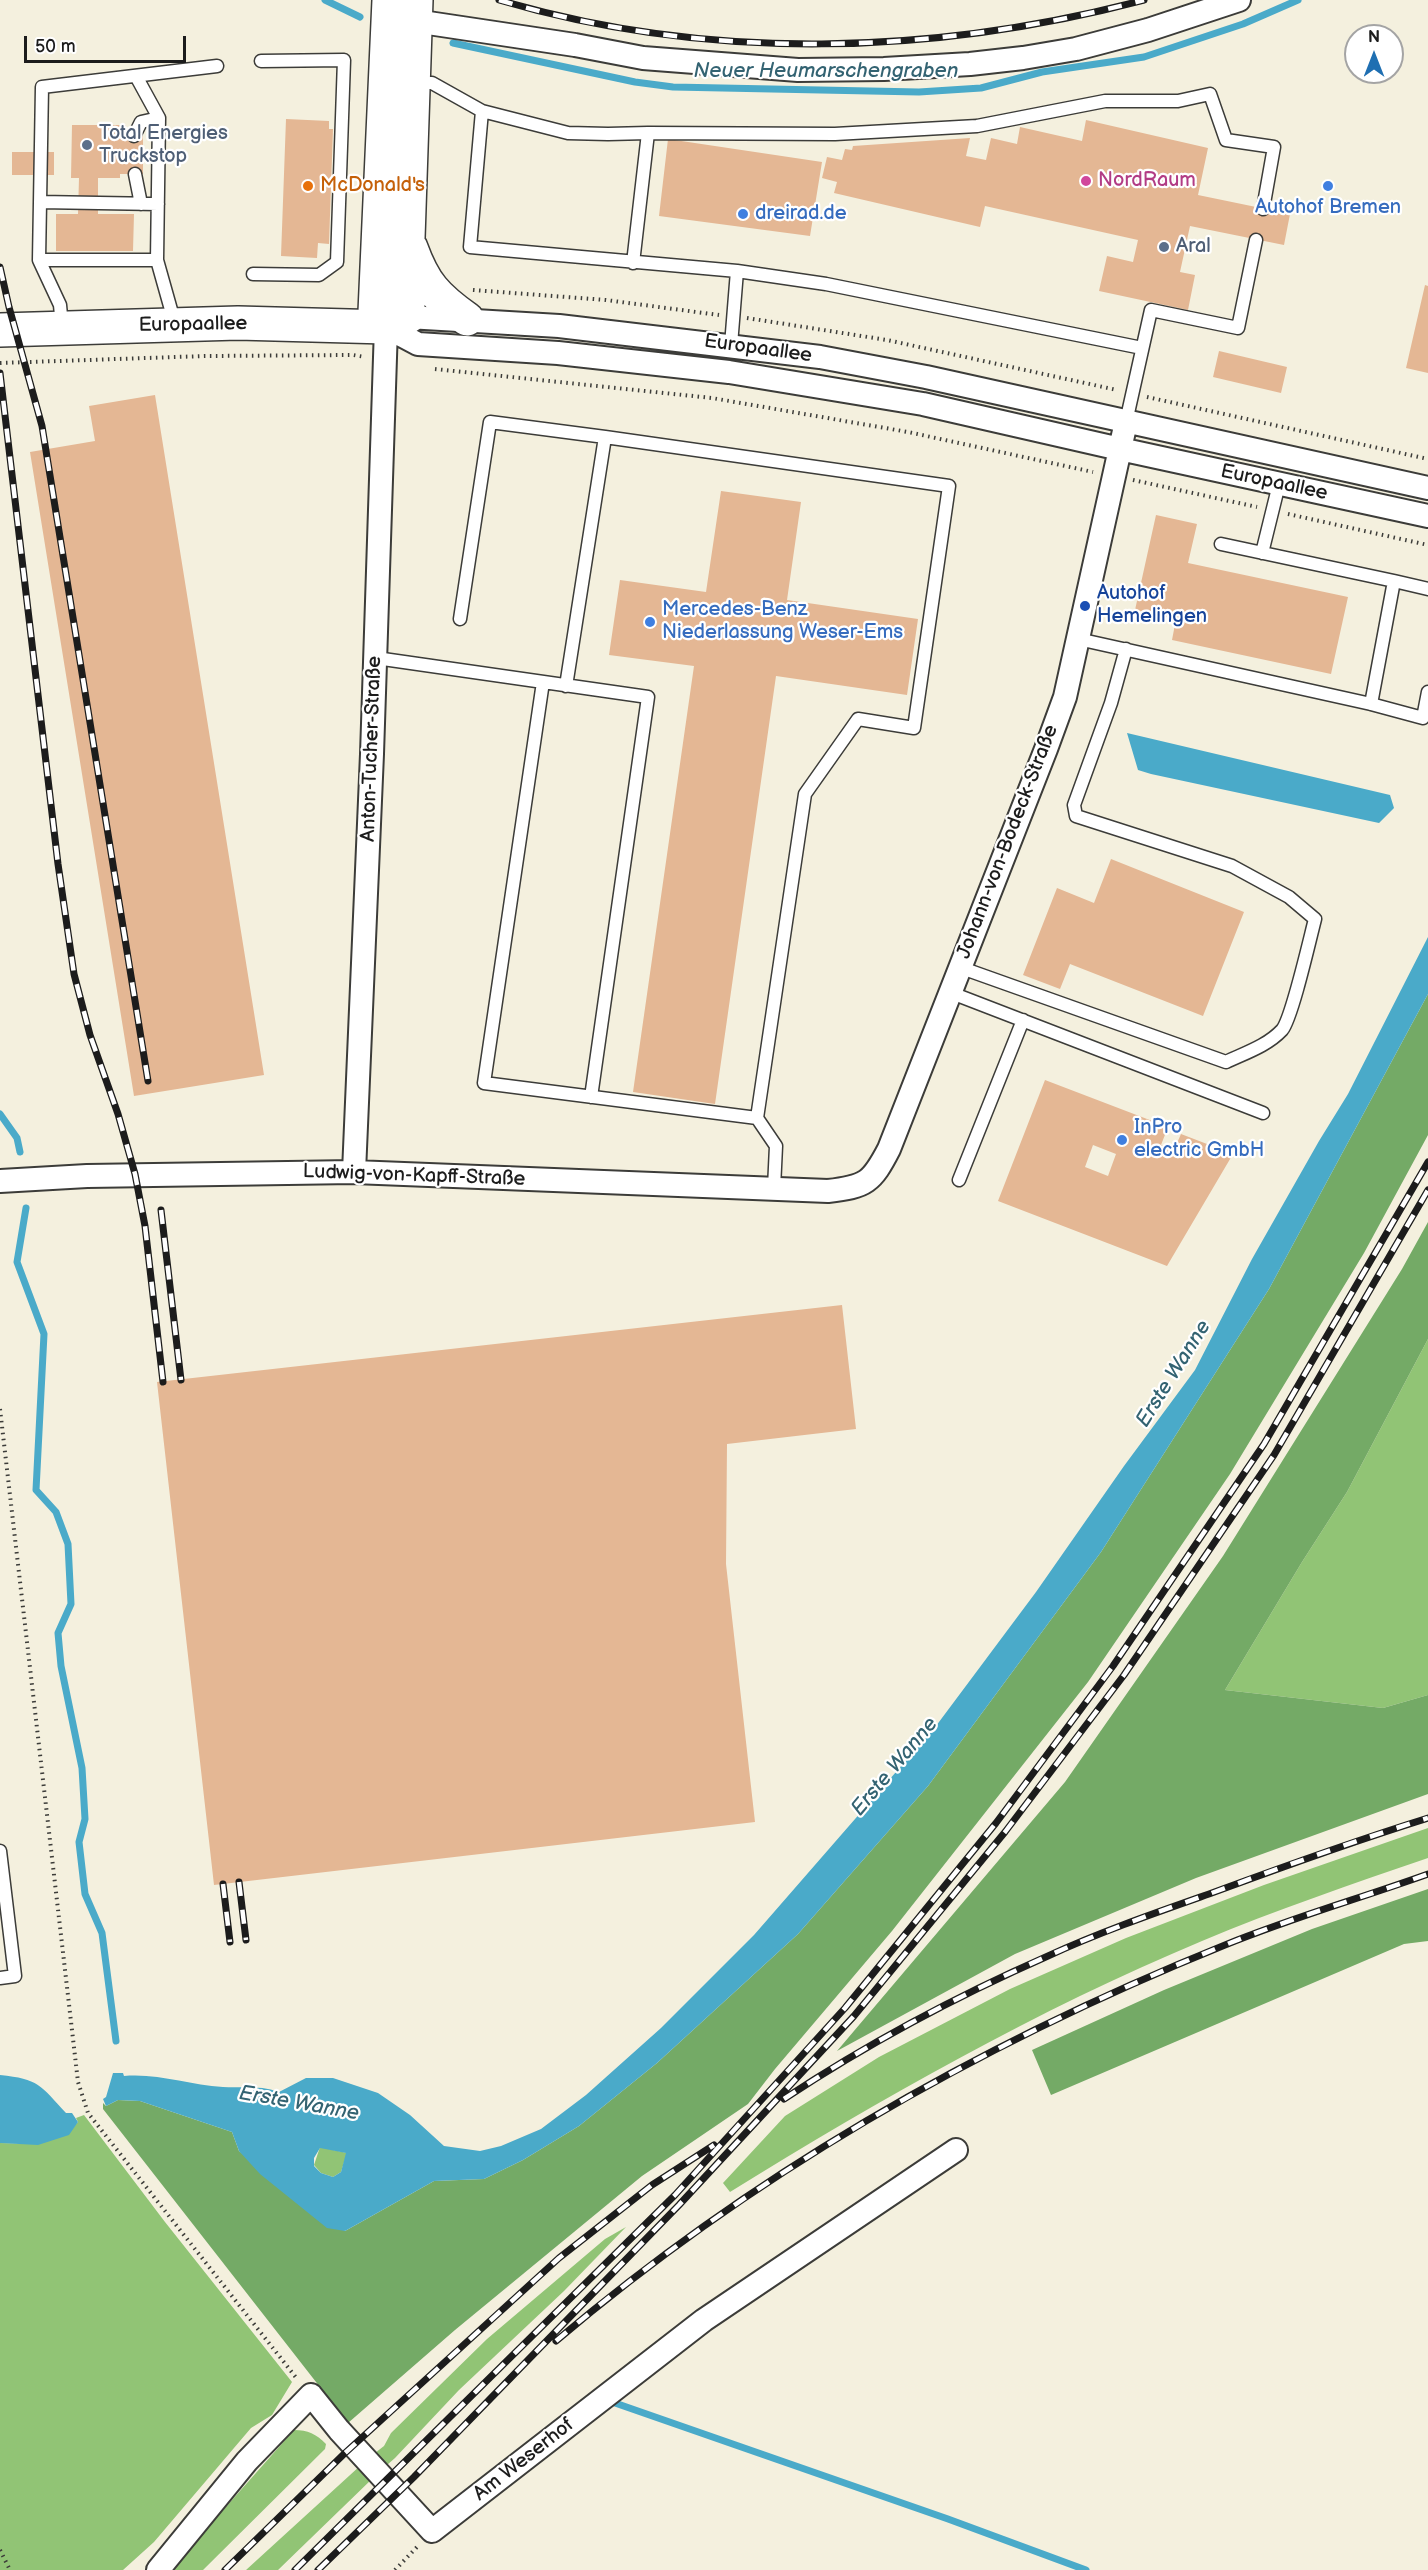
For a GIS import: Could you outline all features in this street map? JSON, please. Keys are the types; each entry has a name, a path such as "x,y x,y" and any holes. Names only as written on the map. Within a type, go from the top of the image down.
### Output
{"street":[{"path":"389,0 375,312 397,322 408,238 416,11 643,58 798,70 884,69 980,63 1076,49 1148,30 1239,0"},
{"path":"408,238 420,274 445,303 466,319"},
{"name":"Europaallee","path":"0,330 466,319 559,326 731,345 820,357 926,377 1428,488"},
{"name":"Europaallee","path":"397,322 418,344 558,353 729,372 923,404 1428,516"},
{"name":"Anton-Tucher-Straße","path":"354,1172 386,361 397,322"},
{"path":"1120,449 1126,422"},
{"name":"Johann-von-Bodeck-Straße","path":"828,1191 866,1183 879,1168 889,1149 1065,697 1120,449"},
{"name":"Ludwig-von-Kapff-Straße","path":"0,1181 96,1175 354,1172 828,1191"},
{"name":"Am Weserhof","path":"432,2531 704,2319 956,2150"},
{"path":"158,2570 247,2461 311,2395 339,2430 432,2531"}],"lane":[{"path":"253,274 319,275 337,262 344,60 261,61"},
{"path":"62,329 60,305 39,260 42,87 217,66"},
{"path":"136,76 159,118 157,260 175,325"},
{"path":"414,83 432,83 482,111 568,133 608,134 836,134 977,126 1105,101 1178,101 1210,94 1226,140 1274,147 1263,209"},
{"path":"482,111 470,248 737,270 826,284 1142,348"},
{"path":"134,136 141,122 159,118"},
{"path":"633,263 648,133"},
{"path":"135,174 141,204"},
{"path":"40,202 158,204"},
{"path":"1126,422 1151,310 1238,328 1256,240"},
{"path":"39,260 157,260"},
{"path":"731,345 737,270"},
{"path":"460,619 490,422 948,486 914,728 858,719 805,794 757,1118 776,1146 774,1188"},
{"path":"566,686 604,437"},
{"path":"1262,554 1279,484"},
{"path":"1221,544 1428,589"},
{"path":"1371,704 1394,581"},
{"path":"1078,639 1371,704 1423,718 1428,692"},
{"path":"959,967 1226,1062 1258,1048 1283,1029 1306,960 1315,919 1289,897 1232,866 1076,816 1074,805 1111,703 1126,649"},
{"path":"376,657 648,698 591,1097"},
{"path":"543,682 484,1083 757,1118"},
{"path":"949,992 1263,1113"},
{"path":"959,1180 1023,1020"},
{"path":"0,1851 15,1976 0,1978"}],"path":[{"path":"0,363 205,356 353,356 386,361"},
{"path":"428,368 712,398 908,432 1428,545"},
{"path":"0,1409 78,2082 88,2113 311,2395"},
{"path":"395,2570 432,2531"},
{"path":"0,2550 10,2570"}],"green space":[{"path":"1428,994 1428,1135 1364,1253 1230,1474 1088,1682 892,1931 748,2104 642,2176 455,2330 348,2423 103,2109 103,2103 106,2106 118,2100 140,2101 232,2132 239,2151 345,2231 434,2181 484,2179 523,2160 579,2126 657,2063 798,1934 928,1786 1101,1552 1269,1289"},
{"path":"1428,1222 1428,1339 1347,1492 1225,1690 1383,1708 1428,1695 1428,1794 1196,1878 1015,1954 837,2051 1065,1782 1223,1556 1402,1269"},
{"path":"1428,1339 1428,1695 1383,1708 1225,1690 1347,1492"},
{"path":"1428,1828 1428,1858 1202,1941 1080,1996 903,2089 730,2192 723,2183 785,2116 879,2057 1010,1989 1126,1938 1264,1885"},
{"path":"1428,1889 1428,1941 1404,1944 1051,2095 1032,2050 1164,1990 1312,1929"},
{"path":"84,2115 165,2222 292,2382 272,2415 251,2428 154,2542 123,2570 0,2570 0,2143 42,2142 62,2136 78,2122 76,2118"},
{"path":"320,2147 347,2153 341,2172 333,2177 321,2173 314,2165"},
{"path":"626,2227 564,2291 459,2390 395,2458 387,2465 375,2453 384,2446 391,2433 487,2339 605,2239"},
{"path":"294,2430 315,2435 326,2444 325,2449 203,2570 170,2570"},
{"path":"361,2465 373,2478 278,2570 246,2570"}],"water":[{"path":"1127,733 1390,795 1394,808 1379,823 1151,774 1138,770"},
{"name":"Erste Wanne","path":"1428,937 1428,994 1269,1289 1101,1552 928,1786 798,1934 657,2063 579,2126 523,2160 484,2179 434,2181 345,2231 327,2228 260,2174 239,2151 232,2132 140,2101 118,2100 106,2106 103,2099 106,2097 113,2073 210,2086 259,2088 279,2092 306,2078 333,2078 378,2093 410,2115 444,2146 480,2151 501,2146 541,2129 586,2095 661,2028 754,1935 936,1726 1036,1592 1124,1466 1195,1370 1252,1259 1348,1094","holes":["320,2148 346,2153 341,2172 333,2177 321,2173 314,2166 314,2158"]},
{"path":"0,2075 31,2081 44,2090 66,2113 72,2113 78,2122 69,2135 38,2145 0,2143"}],"building":[{"name":"McDonald's","path":"286,119 329,121 329,129 333,129 329,244 318,243 317,258 281,256"},
{"path":"1086,120 1208,148 1198,195 1290,214 1284,245 1190,226 1180,272 1195,275 1188,310 1099,291 1107,256 1133,262 1138,240 985,206 980,227 834,193 837,182 822,178 827,157 842,160 845,149 852,150 853,146 970,138 966,156 986,160 991,138 1017,144 1020,127 1082,141"},
{"path":"72,125 126,125 126,136 143,136 143,174 120,174 120,178 98,178 98,214 134,214 133,251 56,251 56,214 78,214 79,178 71,178"},
{"path":"668,139 822,162 810,236 659,216"},
{"path":"12,152 54,152 54,175 12,175"},
{"path":"1425,285 1428,286 1428,373 1406,368"},
{"path":"1219,351 1287,367 1281,393 1213,377"},
{"path":"155,395 264,1075 134,1096 30,452 95,441 89,406"},
{"path":"721,491 801,502 787,600 918,619 907,695 776,676 715,1104 633,1092 694,666 609,655 620,580 706,592"},
{"path":"1156,515 1197,524 1188,563 1348,597 1331,674 1172,640 1176,619 1135,610"},
{"path":"1111,859 1244,912 1203,1016 1070,964 1060,989 1023,975 1057,888 1094,903"},
{"path":"1045,1080 1168,1127 1161,1145 1174,1150 1181,1134 1233,1154 1167,1266 998,1201","holes":["1093,1145 1116,1154 1108,1176 1085,1167"]},
{"path":"842,1305 856,1429 727,1444 726,1564 755,1822 214,1885 157,1382"}],"waterway":[{"name":"Neuer Heumarschengraben","path":"325,0 360,17"},
{"name":"Neuer Heumarschengraben","path":"453,43 635,82 673,87 919,92 981,88 1042,72 1144,57 1243,24 1298,0"},
{"name":"Neuer Heumarschengraben","path":"0,1114 17,1138 20,1152"},
{"name":"Neuer Heumarschengraben","path":"26,1208 17,1262 44,1334 36,1490 56,1512 68,1544 71,1604 58,1633 61,1666 82,1768 85,1819 79,1842 85,1894 102,1933 116,2041"},
{"path":"615,2403 948,2519 1086,2570"}],"railway":[{"path":"499,0 578,20 659,34 740,42 822,44 903,41 985,32 1065,18 1144,0"},
{"path":"0,267 42,426 148,1081"},
{"path":"0,373 58,864 74,974 90,1035 118,1114 135,1174 145,1226 163,1382"},
{"path":"295,2570 675,2195 845,2008 996,1823 1113,1666 1264,1444 1428,1162"},
{"path":"318,2570 414,2477 679,2205 854,2016 1005,1832 1124,1675 1274,1455 1428,1190"},
{"path":"161,1210 181,1380"},
{"path":"784,2099 847,2059 913,2022 980,1987 1068,1947 1291,1864 1428,1818"},
{"path":"556,2341 710,2222 791,2167 874,2116 960,2069 1047,2024 1225,1945 1428,1874"},
{"path":"239,1882 246,1940"},
{"path":"223,1884 230,1942"},
{"path":"225,2570 345,2453 559,2258 652,2185 714,2145"}],"place":[{"name":"Total Energies Truckstop","path":"87,145"},
{"name":"NordRaum","path":"1086,181"},
{"name":"McDonald's","path":"308,186"},
{"name":"Autohof Bremen","path":"1328,186"},
{"name":"dreirad.de","path":"743,214"},
{"name":"Aral","path":"1164,247"},
{"name":"Autohof Hemelingen","path":"1085,606"},
{"name":"Mercedes-Benz Niederlassung Weser-Ems","path":"650,622"},
{"name":"InPro electric GmbH","path":"1122,1140"}]}
